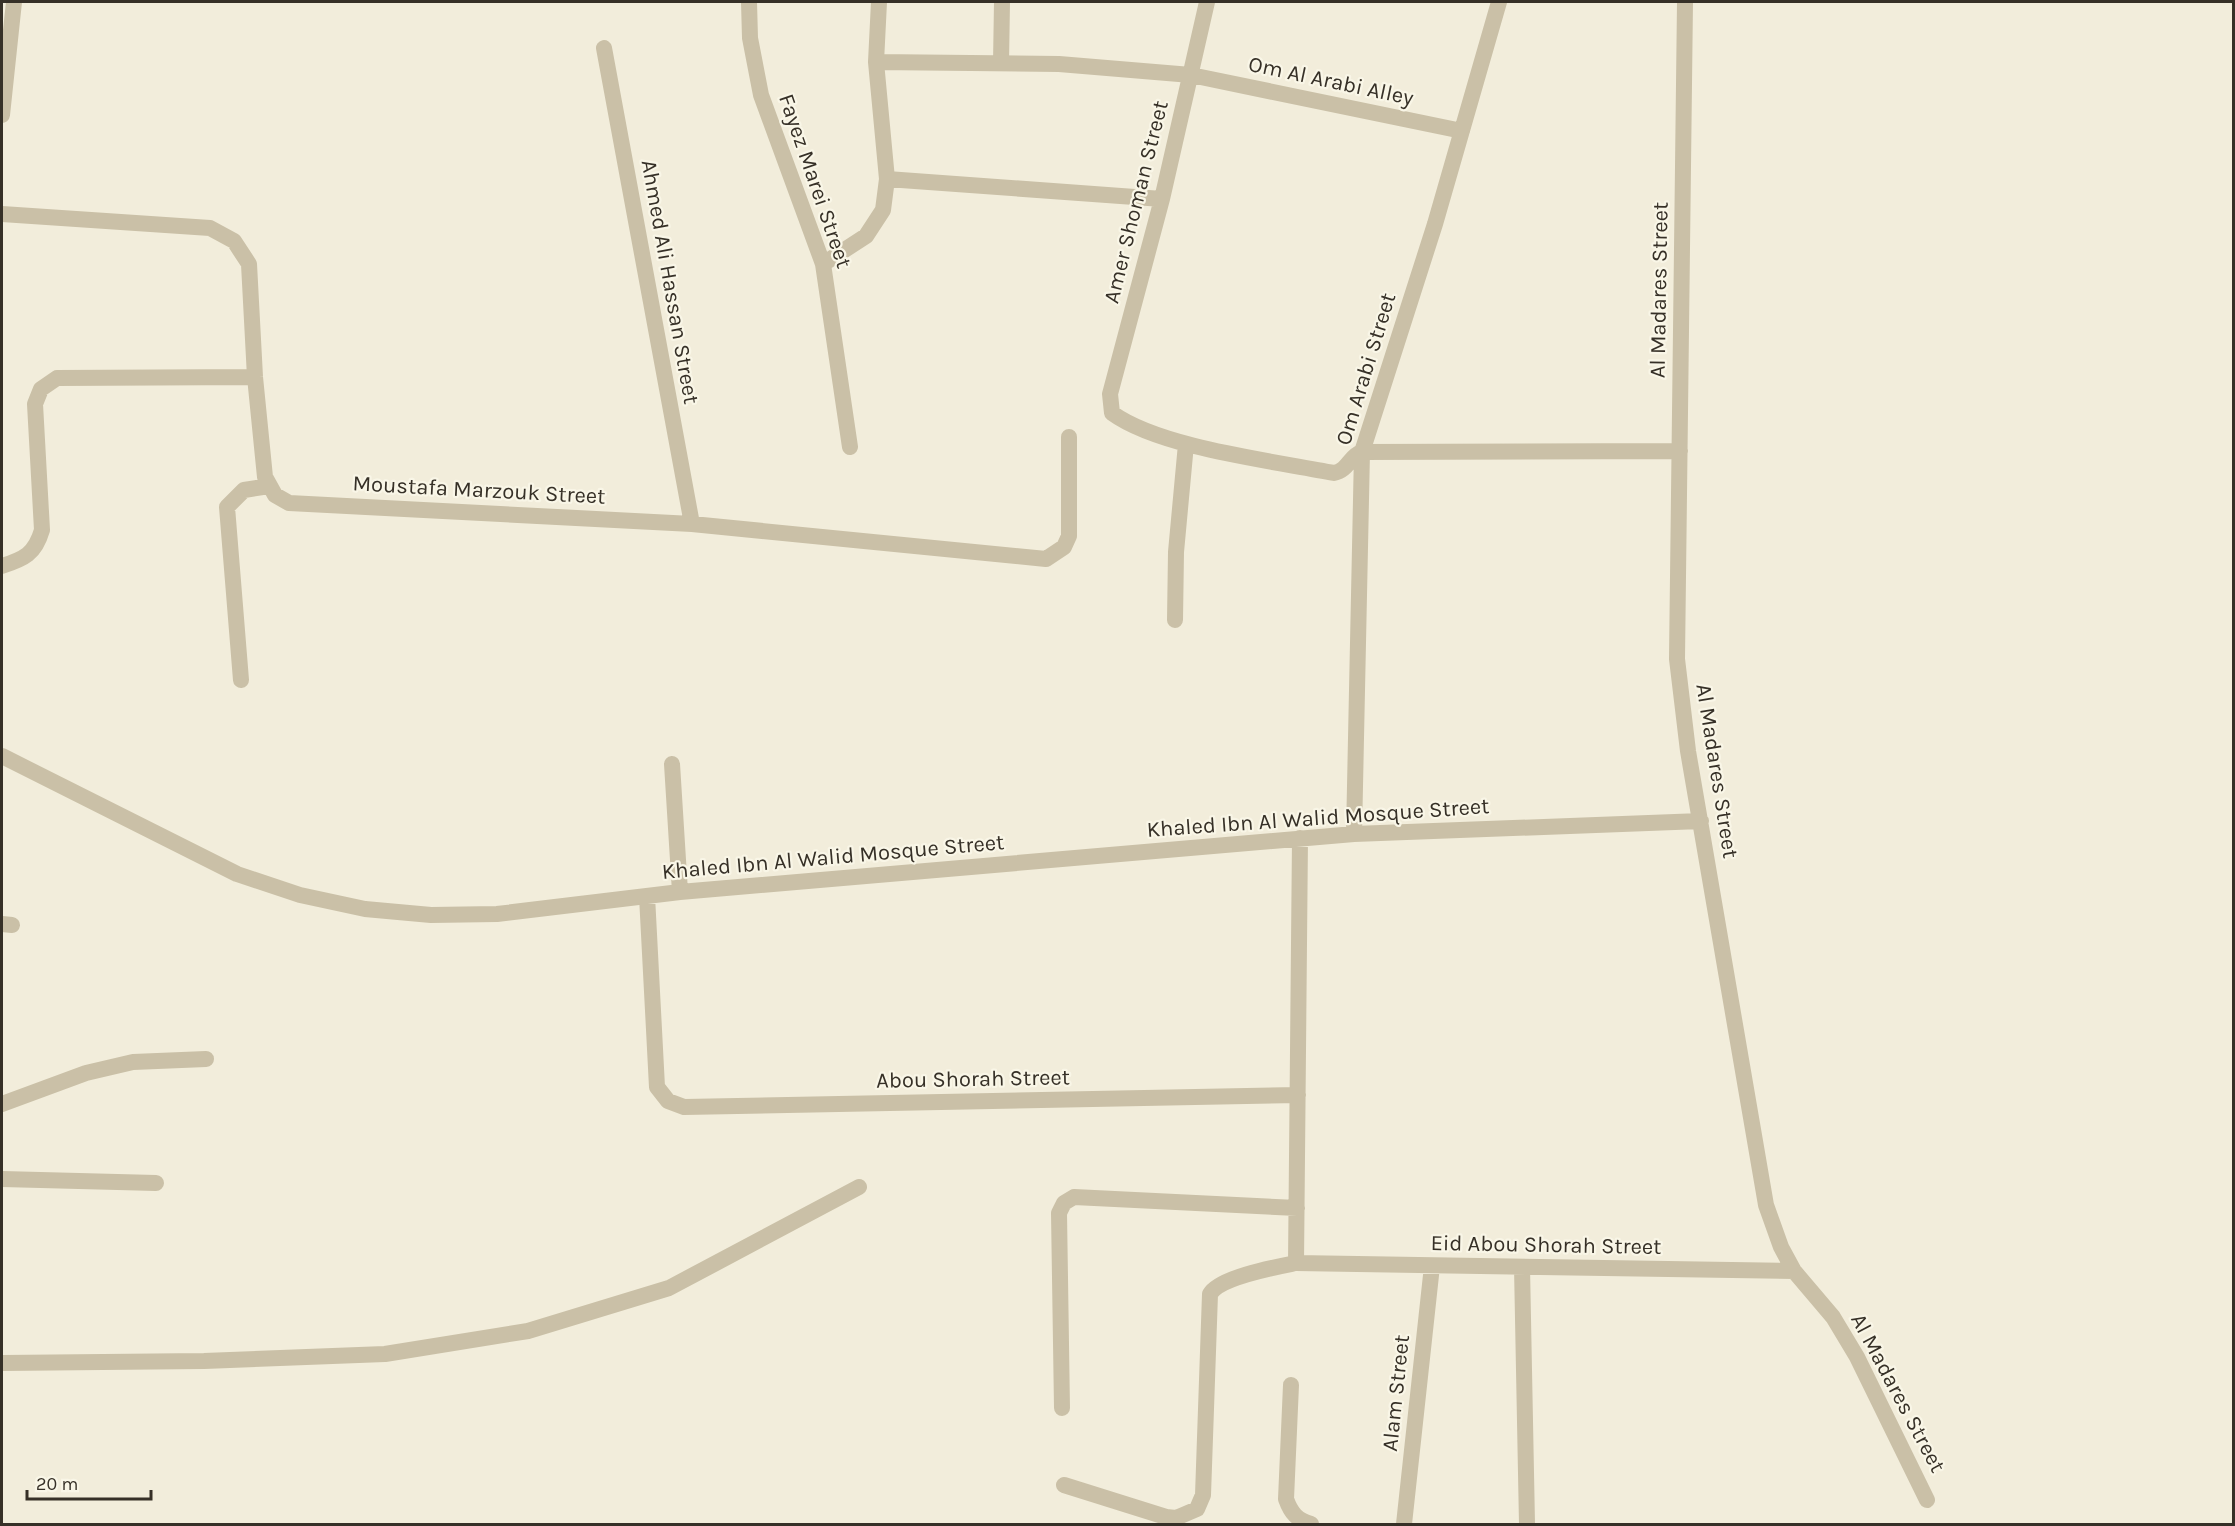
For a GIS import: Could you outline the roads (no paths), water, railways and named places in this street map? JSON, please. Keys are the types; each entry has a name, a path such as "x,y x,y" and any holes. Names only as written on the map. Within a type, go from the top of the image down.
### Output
{"street":[{"path":"2,115 14,2"},
{"name":"Fayez Marei Street","path":"749,2 750,38 761,95 823,264 849,447"},
{"path":"823,264 866,236 882,210 887,179 876,62 879,2"},
{"path":"1001,63 1002,2"},
{"name":"Amer Shoman Street","path":"1186,444 1126,423 1112,412 1110,394 1162,199 1207,2"},
{"name":"Om Arabi Street","path":"1354,834 1362,452 1462,131 1499,2"},
{"name":"Al Madares Street","path":"1685,2 1677,659 1688,751 1766,1206 1780,1247 1794,1271 1833,1317 1857,1357 1927,1500"},
{"name":"Ahmed Ali Hassan Street","path":"604,48 692,524"},
{"name":"Om Al Arabi Alley","path":"876,62 1059,64 1191,75 1462,131"},
{"path":"887,179 1162,199"},
{"path":"2,214 210,228 234,241 249,264 255,377 265,477 269,486 244,490 227,507 241,680"},
{"path":"2,566 25,558 38,547 42,530 35,404 41,389 57,378 255,377"},
{"name":"Moustafa Marzouk Street","path":"269,486 274,495 289,503 692,524 1046,559 1064,547 1069,536 1069,437"},
{"path":"1175,620 1176,552 1186,444 1334,473 1347,468 1352,457 1362,452 1680,451"},
{"name":"Khaled Ibn Al Walid Mosque Street","path":"2,756 237,874 300,895 364,909 430,915 497,914 680,892 1354,834 1701,821"},
{"path":"672,764 680,892"},
{"path":"1296,1263 1300,838"},
{"name":"Abou Shorah Street","path":"647,896 657,1087 668,1101 684,1107 1298,1095"},
{"path":"2,1104 86,1073 133,1062 206,1059"},
{"path":"2,1179 156,1183"},
{"path":"2,1363 204,1361 385,1354 528,1331 669,1288 859,1187"},
{"path":"1062,1408 1059,1213 1064,1203 1074,1197 1297,1208"},
{"name":"Eid Abou Shorah Street","path":"1064,1485 1176,1518 1197,1509 1203,1495 1210,1294 1214,1287 1222,1283 1296,1263 1794,1271"},
{"name":"Alam Street","path":"1404,1524 1432,1266"},
{"path":"1522,1267 1527,1524"},
{"path":"1291,1385 1286,1499 1290,1512 1301,1521 1311,1524"}]}
